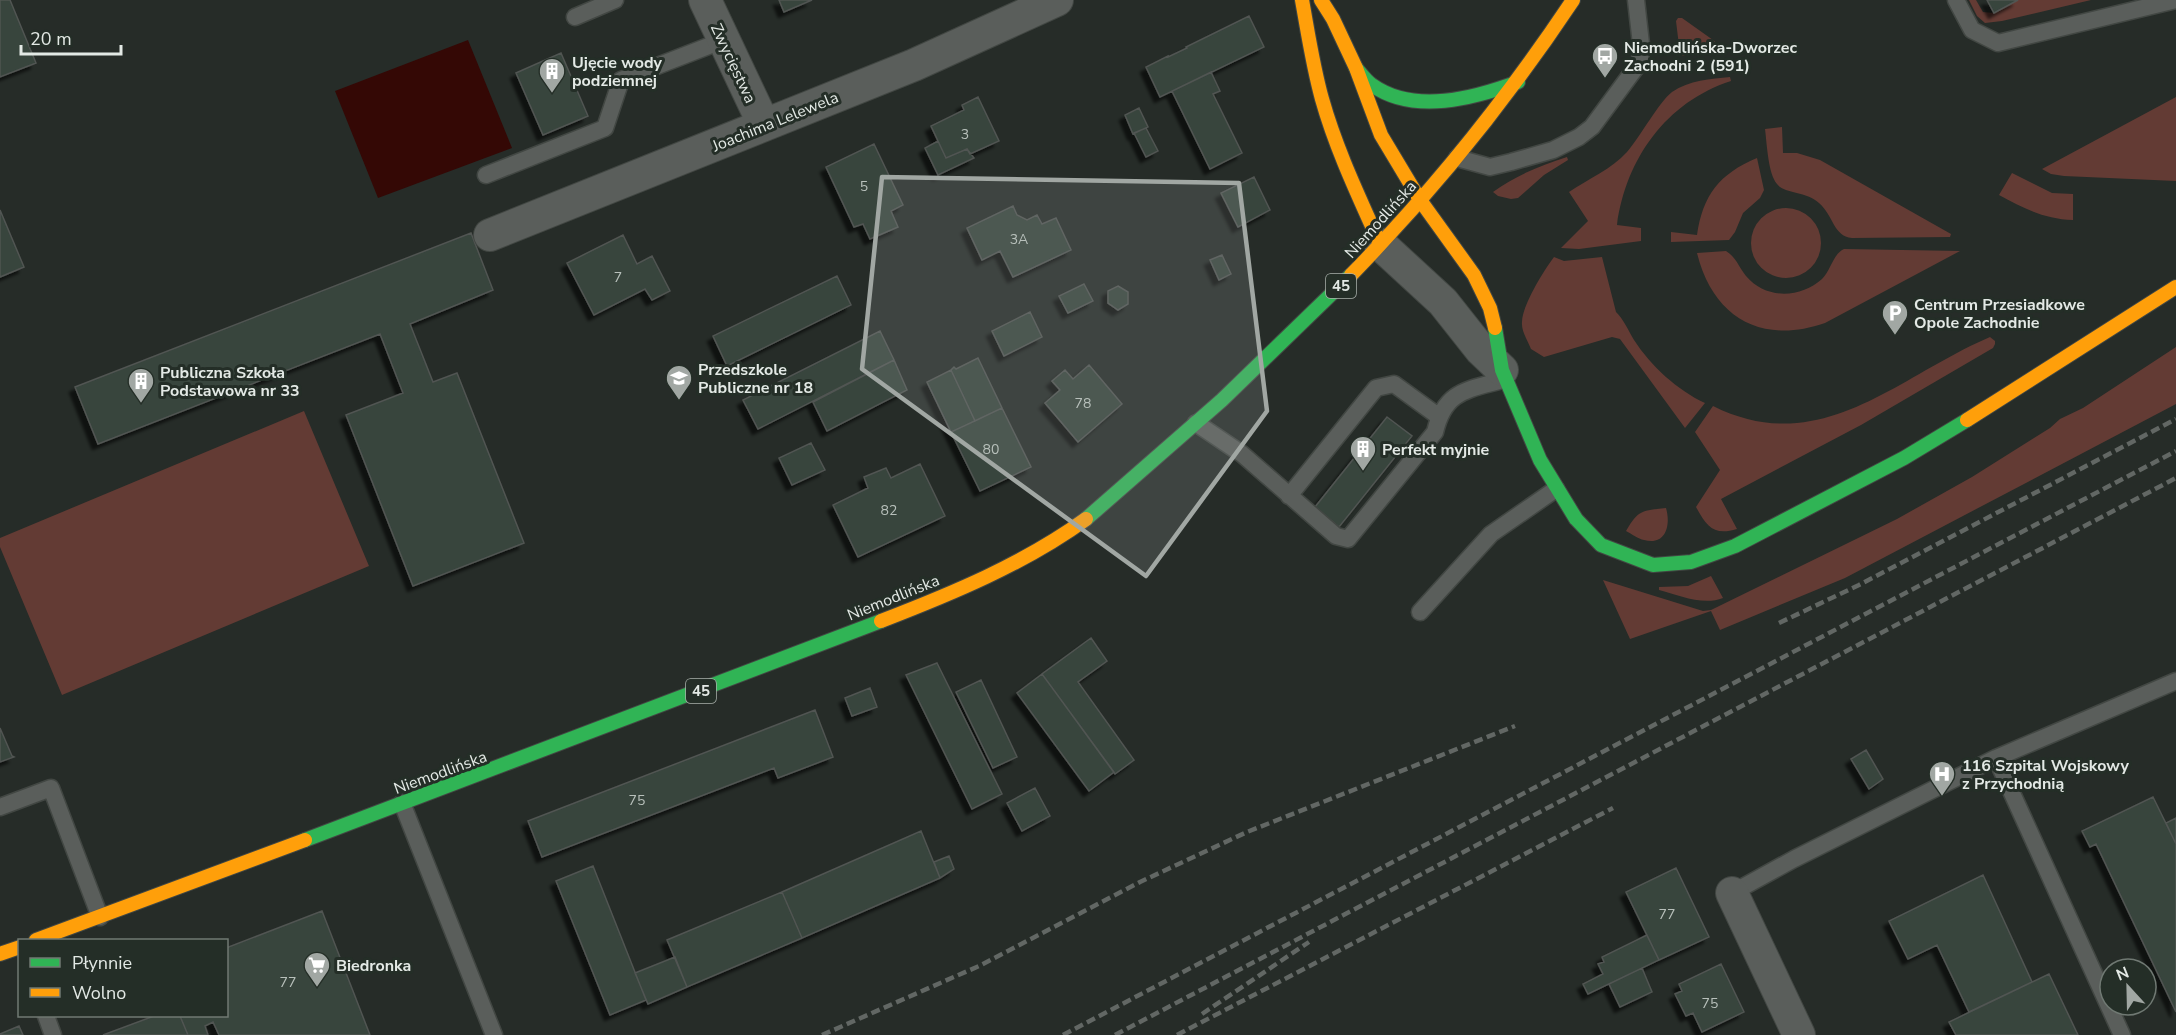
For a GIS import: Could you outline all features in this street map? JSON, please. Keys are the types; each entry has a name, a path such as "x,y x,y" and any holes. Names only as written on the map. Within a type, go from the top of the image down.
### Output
{"main road":[{"path":"1302,0 1323,101 1346,164 1380,244"},
{"path":"1321,0 1333,19 1356,68 1381,135 1420,200 1474,275 1490,308 1504,375 1540,460 1556,489 1576,519 1601,545 1653,565 1690,562 1735,546 1904,458 2176,287"},
{"name":"Niemodlińska","path":"39,939 685,697 912,609 1022,558 1093,513 1196,423 1300,327 1380,244 1457,158 1518,82 1573,0"},
{"path":"1356,68 1373,85 1405,98 1438,100 1467,98 1518,82"},
{"path":"0,954 18,948"}],"street":[{"name":"Zwycięstwa","path":"705,0 764,125"},
{"name":"Joachima Lelewela","path":"489,235 914,65 1056,0"},
{"path":"1380,244 1443,302 1504,375"},
{"path":"1732,893 1800,1035"}],"lane":[{"path":"575,17 615,0"},
{"path":"1457,158 1490,167 1553,150 1579,137 1592,127 1640,62 1641,44 1636,0"},
{"path":"1956,0 1972,30 1998,43 2130,5 2176,0"},
{"path":"486,175 604,128 621,80 724,40"},
{"path":"1196,423 1242,454 1336,536 1348,539 1435,432 1438,416 1453,396 1504,375"},
{"path":"1289,496 1376,388 1394,384 1438,416"},
{"path":"1420,612 1491,534 1556,489"},
{"path":"1732,893 1794,859 1996,758 2176,681"},
{"path":"1996,758 2122,1035"},
{"path":"0,807 51,788 100,917"},
{"path":"402,803 494,1035"},
{"path":"46,1017 53,1035"}],"highlighted area":[{"path":"882,177 1239,183 1267,411 1146,576 862,369"}],"shaded area":[{"path":"1969,0 1976,0 1983,12 1994,13 2018,0 2091,0 1985,23 1977,16"},
{"path":"1682,18 1713,40 1717,44 1716,51 1700,51 1683,56 1680,54 1676,21"},
{"path":"468,40 512,148 378,198 335,91"},
{"path":"1730,77 1731,81 1687,103 1669,118 1640,156 1629,178 1617,225 1641,228 1641,241 1579,249 1561,248 1588,221 1569,192 1621,158 1632,146 1661,103 1672,92 1708,79"},
{"path":"2176,97 2176,181 2064,176 2051,174 2042,169"},
{"path":"1782,127 1783,153 1797,153 1820,160 1951,234 1950,237 1852,238 1841,234 1819,203 1808,196 1785,190 1774,179 1768,158 1765,129"},
{"path":"1567,157 1568,160 1544,175 1518,198 1498,196 1493,192 1529,172"},
{"path":"1757,158 1764,190 1760,198 1743,213 1729,240 1671,242 1671,232 1697,235 1704,208 1715,188 1732,171"},
{"path":"2012,173 2052,193 2073,194 2073,220 2043,215 1999,195"},
{"path":"1786,208 1799,211 1811,218 1818,230 1821,243 1818,256 1811,268 1799,275 1786,278 1773,275 1761,268 1754,256 1751,243 1754,230 1761,218 1773,211"},
{"path":"1844,249 1960,251 1825,323 1802,329 1781,330 1761,328 1743,321 1728,310 1715,294 1705,276 1697,253 1726,251 1733,256 1754,284 1773,293 1784,294 1804,290 1822,279 1837,255"},
{"path":"1554,257 1564,261 1602,257 1616,312 1641,350 1675,384 1705,403 1685,428 1620,339 1612,337 1544,357 1531,349 1523,329 1523,315 1534,288"},
{"path":"1990,337 1995,341 1993,348 1861,425 1721,499 1737,529 1722,531 1712,528 1700,514 1696,507 1720,470 1695,432 1713,406 1752,420 1789,423 1824,418 1858,406"},
{"path":"2176,347 2176,404 1845,578 1720,630 1711,611 1630,639 1603,580 1703,611 1711,610 1897,519 1972,477"},
{"path":"304,411 369,566 62,695 0,547 0,538"},
{"path":"1666,508 1667,527 1662,537 1657,540 1642,539 1626,531 1642,512"},
{"path":"1711,576 1723,598 1699,600 1659,590 1659,587 1688,586"}],"building":[{"path":"0,0 10,0 36,63 0,77"},
{"path":"779,0 812,0 784,12"},
{"path":"1987,0 2018,0 1994,13"},
{"path":"1249,16 1264,47 1160,97 1146,67"},
{"name":"Ujęcie wody podziemnej","path":"561,53 588,116 543,135 516,73"},
{"path":"1211,72 1220,91 1213,94 1242,153 1210,169 1172,91"},
{"path":"978,97 999,141 970,154 967,149 946,158 931,126 964,110 962,105"},
{"path":"1139,108 1148,127 1133,134 1125,115"},
{"path":"1146,128 1158,151 1146,157 1134,133"},
{"path":"938,141 946,158 967,149 974,158 938,175 925,148"},
{"path":"874,144 903,205 891,211 898,227 870,239 863,224 854,227 826,167"},
{"path":"1254,177 1270,210 1238,227 1221,193"},
{"path":"1013,206 1017,215 1027,220 1037,215 1042,224 1056,218 1071,250 1013,277 1000,251 982,260 967,228"},
{"path":"0,210 24,267 0,277"},
{"name":"Publiczna Szkoła Podstawowa nr 33","path":"471,233 493,290 410,324 433,382 457,373 524,543 413,586 346,415 403,393 380,334 98,444 75,387"},
{"path":"623,235 637,264 652,256 670,291 652,300 645,289 594,315 567,263"},
{"path":"1222,255 1231,274 1219,280 1210,260"},
{"path":"837,276 851,305 727,366 713,336"},
{"path":"1084,284 1093,301 1068,313 1059,296"},
{"path":"1118,286 1128,292 1128,304 1118,310 1108,303 1108,291"},
{"path":"1030,312 1042,337 1004,356 992,331"},
{"path":"880,331 894,360 758,429 743,400"},
{"path":"978,358 1002,408 975,421 951,370"},
{"path":"894,360 907,390 827,431 813,402"},
{"path":"1089,365 1122,404 1078,442 1045,403 1060,390 1052,381 1065,370 1073,379"},
{"path":"951,370 975,421 951,432 927,382"},
{"path":"1002,408 1031,467 980,491 951,432"},
{"name":"Perfekt myjnie","path":"1387,417 1412,436 1339,527 1315,507"},
{"path":"811,443 825,470 792,485 779,458"},
{"path":"920,464 945,516 858,557 833,505 868,488 864,477 886,468 891,478"},
{"path":"1091,638 1107,661 1078,682 1134,760 1115,774 1042,674"},
{"path":"937,663 1002,794 972,809 906,675"},
{"path":"1042,674 1114,772 1089,791 1017,693"},
{"path":"981,680 1017,757 993,768 956,692"},
{"path":"870,688 877,707 852,716 845,698"},
{"path":"815,710 833,757 778,778 774,768 542,857 528,821"},
{"path":"0,728 14,757 0,762"},
{"path":"1866,750 1883,779 1869,789 1851,759"},
{"path":"1035,788 1050,816 1022,831 1007,803"},
{"path":"2153,797 2176,844 2176,1012 2158,974 2158,957 2150,957 2096,844 2090,847 2082,831"},
{"path":"2176,818 2176,844 2166,823"},
{"path":"921,831 940,878 802,938 782,892"},
{"path":"949,856 954,869 940,878 934,862"},
{"path":"593,866 646,1000 610,1015 556,881"},
{"path":"1676,868 1709,937 1659,960 1626,892"},
{"path":"1983,875 2032,982 1969,1012 1937,945 1908,959 1889,921"},
{"path":"782,892 802,938 687,987 667,940"},
{"path":"322,911 370,1035 219,1035 213,1022 205,1026 208,1035 188,1035 180,1017 228,1017 228,947"},
{"path":"1647,935 1659,960 1588,994 1583,984 1603,974 1598,964 1604,962 1602,957"},
{"path":"675,957 687,987 648,1004 635,973"},
{"path":"1721,964 1744,1012 1702,1032 1693,1013 1686,1016 1675,994 1682,991 1679,984"},
{"path":"1642,968 1652,992 1620,1007 1609,984"},
{"path":"2049,974 2078,1035 1956,1035 1949,1022"},
{"path":"151,1017 180,1017 188,1035 103,1035"},
{"path":"19,1026 23,1035 0,1035 0,1034"}],"railway":[{"path":"1779,623 1859,585 2176,419"},
{"path":"1063,1035 2176,451"},
{"path":"1115,1035 2176,478"},
{"path":"822,1035 979,966 1140,882 1247,832 1515,726"},
{"path":"1177,1035 1613,808"},
{"path":"1202,1014 1309,942"}],"traffic: fast":[{"path":"1356,68 1370,83 1389,94 1425,101 1464,98 1518,82"},
{"path":"1086,519 1222,400 1351,275"},
{"path":"1495,328 1502,370 1540,460 1576,519 1601,545 1653,565 1691,562 1735,546 1904,458 1967,420"},
{"path":"305,840 881,621"}],"traffic: slow":[{"path":"1302,0 1316,75 1328,118 1348,173 1380,244"},
{"path":"1321,0 1333,19 1356,68 1381,135 1420,200 1474,275 1490,308 1495,328"},
{"path":"1351,275 1382,243 1468,143 1522,73 1573,0"},
{"path":"1967,420 2176,287"},
{"path":"881,621 987,577 1038,550 1086,519"},
{"path":"39,939 305,840"},
{"path":"0,954 18,948"}],"place":[{"name":"Niemodlińska-Dworzec Zachodni 2 (591)","path":"1605,79"},
{"name":"Ujęcie wody podziemnej","path":"552,94"},
{"name":"Centrum Przesiadkowe Opole Zachodnie","path":"1895,336"},
{"name":"Przedszkole Publiczne nr 18","path":"679,401"},
{"name":"Publiczna Szkoła Podstawowa nr 33","path":"141,404"},
{"name":"Perfekt myjnie","path":"1363,472"},
{"name":"116 Szpital Wojskowy z Przychodnią","path":"1942,797"},
{"name":"Biedronka","path":"317,988"}]}
